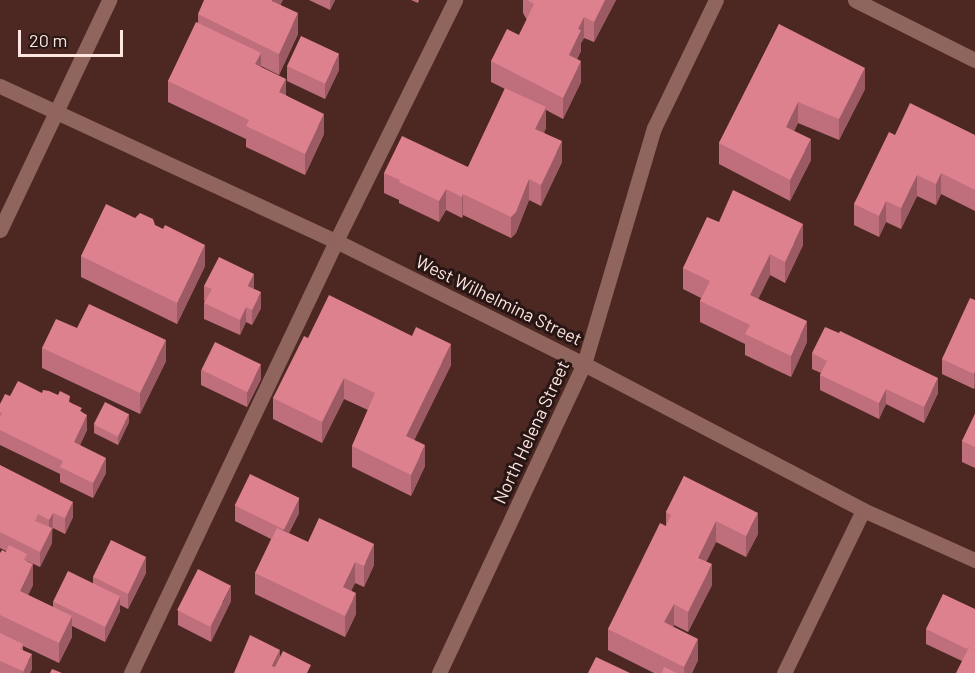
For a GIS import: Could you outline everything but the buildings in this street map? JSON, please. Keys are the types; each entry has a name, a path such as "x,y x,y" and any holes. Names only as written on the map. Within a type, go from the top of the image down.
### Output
{"street":[{"path":"0,230 109,0"},
{"path":"131,673 336,241 455,0"},
{"name":"North Helena Street","path":"439,673 584,364 654,128 716,0"},
{"path":"855,0 975,60"},
{"name":"West Wilhelmina Street","path":"0,86 336,241 584,364 863,510 975,560"},
{"path":"784,673 863,510"}]}
